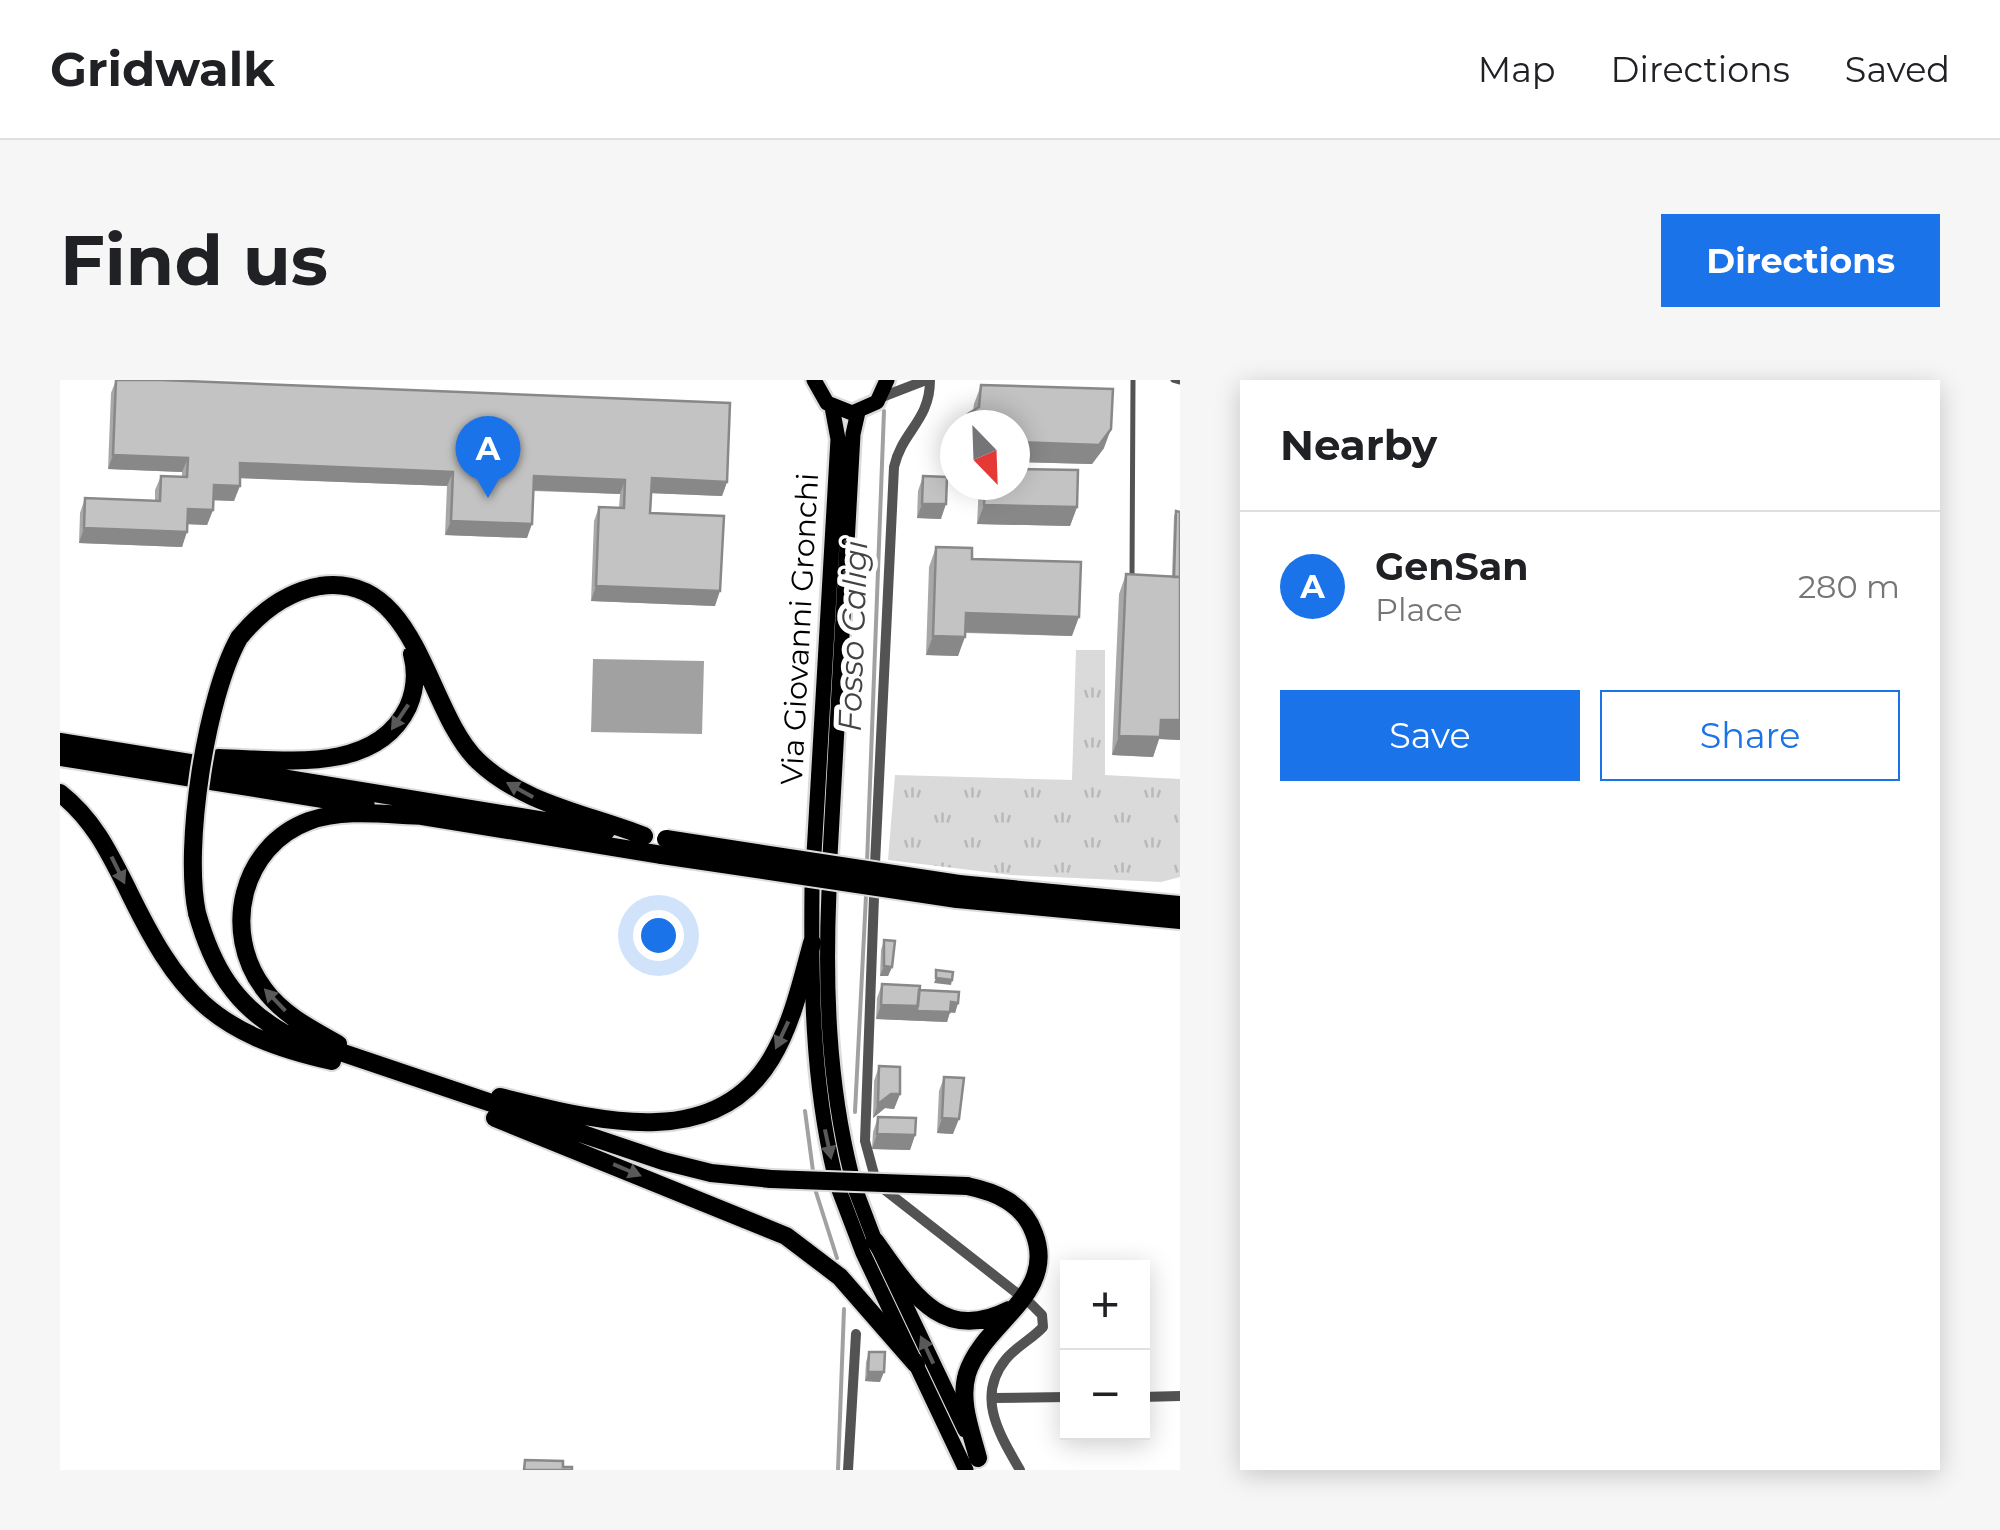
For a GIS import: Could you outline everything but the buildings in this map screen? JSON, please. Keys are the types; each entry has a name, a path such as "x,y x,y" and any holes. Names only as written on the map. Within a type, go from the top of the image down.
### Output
{"highway":[{"path":"664,847 644,836 536,799 484,766 456,736 403,625 384,604 367,594 328,586 284,598 262,612 238,638 216,693 193,840 198,913 222,977 258,1017 296,1038 686,1168 771,1179 967,1186 1000,1196 1030,1224 1038,1244 1038,1267 1022,1301 982,1344 966,1378 964,1404 976,1466"},
{"path":"205,768 345,755 374,744 397,724 413,696 415,670 403,625"},
{"path":"60,742 162,759 425,816 1180,920"},
{"path":"60,757 205,768 644,836"},
{"path":"60,793 98,833 171,971 212,1012 272,1046 350,1065 387,1069"},
{"path":"387,1069 305,1025 264,988 244,946 243,900 259,858 297,826 329,816 425,816"},
{"path":"958,891 1180,905"},
{"path":"442,1088 634,1123 669,1123 702,1114 750,1084 772,1057 794,1007 812,942"},
{"path":"442,1088 488,1115 794,1240 858,1296 916,1364"},
{"path":"875,1241 921,1302 938,1314 980,1320 1022,1301"}],"main road":[{"path":"814,380 818,392 832,407 858,412 882,396 888,380"},
{"name":"Via Giovanni Gronchi","path":"832,407 838,438 822,855 852,434 858,412"},
{"path":"820,890 843,1172 820,1103 812,942 820,890"},
{"path":"848,1190 875,1241 976,1466 916,1364 863,1253 848,1190"}],"street":[{"path":"875,864 894,468 902,445 930,406 928,380 882,396"},
{"path":"874,897 867,1096 867,1159 874,1174"},
{"path":"885,1190 1042,1315 1043,1327 1004,1362 992,1398 995,1425 1020,1470"},
{"path":"848,1470 856,1334"},
{"path":"1150,1396 1180,1396"},
{"path":"992,1398 1060,1397"}],"lane":[{"path":"1132,380 1129,576 1140,576"},
{"path":"1173,380 1180,382"}],"green space":[{"path":"1076,650 1105,650 1105,775 1180,779 1180,877 1161,882 1011,875 888,860 895,775 1072,780"}],"shaded area":[{"path":"593,659 704,661 702,734 591,732"}],"waterway":[{"name":"Fosso Caligi","path":"867,863 884,411"},
{"name":"Fosso Caligi","path":"855,1112 866,896"},
{"name":"Fosso Caligi","path":"805,1111 813,1171"},
{"name":"Fosso Caligi","path":"815,1189 837,1258"},
{"name":"Fosso Caligi","path":"838,1470 844,1309"}],"place":[{"name":"GenSan","path":"488,498"}]}
